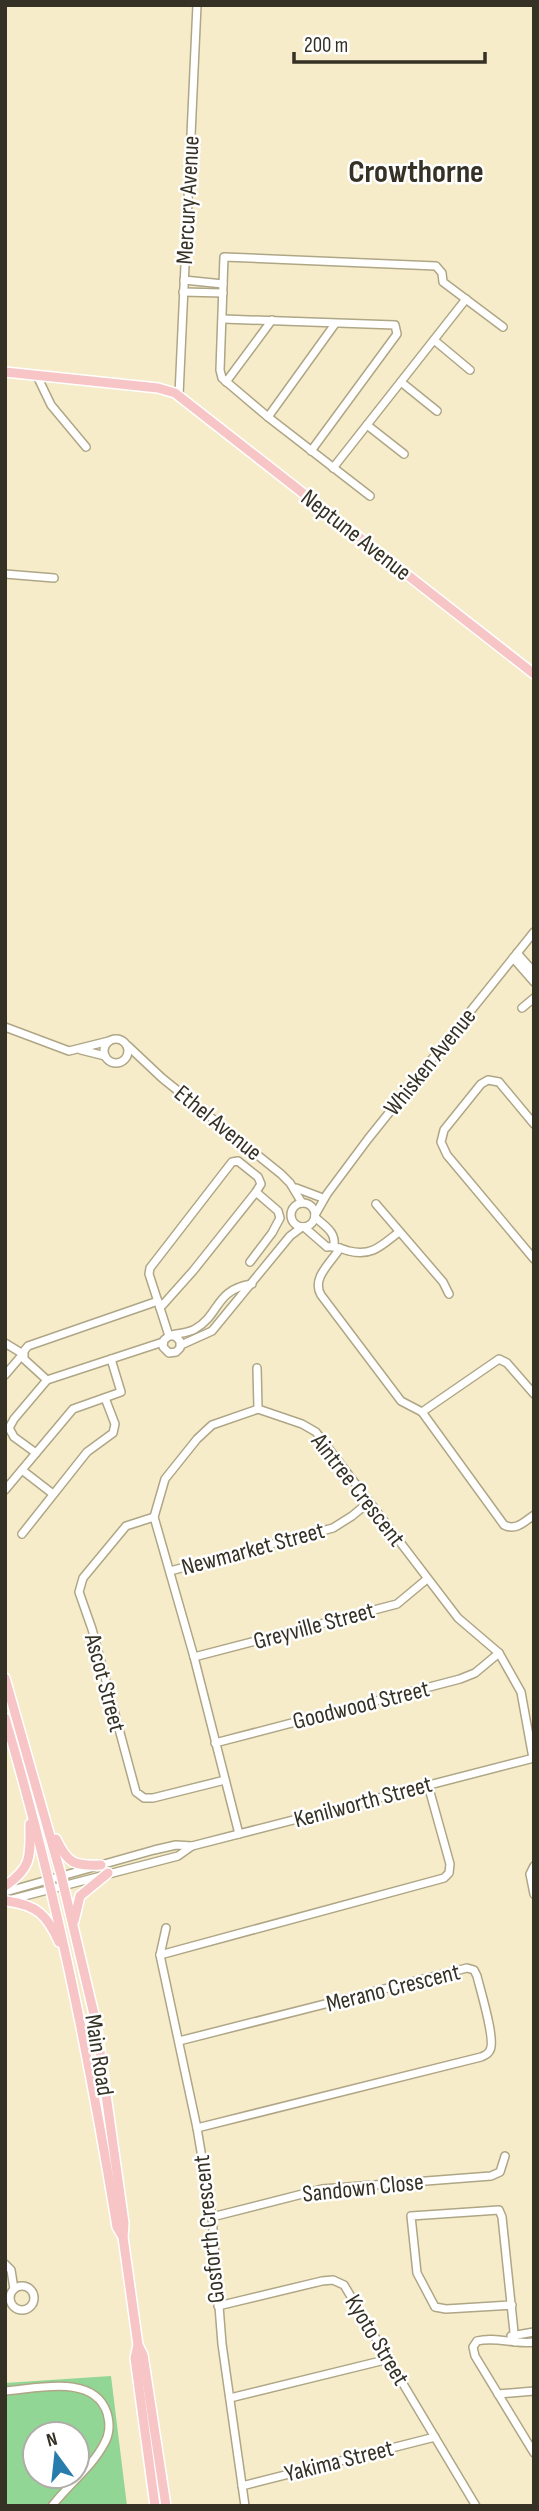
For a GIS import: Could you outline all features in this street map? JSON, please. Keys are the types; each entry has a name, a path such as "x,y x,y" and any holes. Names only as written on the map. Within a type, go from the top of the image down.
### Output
{"main road":[{"path":"5,374 39,380 106,383"},
{"path":"5,374 158,388 179,395"},
{"name":"Neptune Avenue","path":"179,395 532,669"},
{"path":"5,1678 46,1819 61,1851 69,1860 81,1866 101,1865"},
{"name":"Main Road","path":"5,1718 49,1879 87,2049 117,2227 123,2237"},
{"path":"5,1886 17,1878 28,1861 30,1810"},
{"name":"Main Road","path":"46,1819 100,2048 138,2345 143,2355 144,2393"},
{"path":"73,1927 80,1896 108,1873"},
{"path":"6,1898 23,1903 44,1916 66,1960"},
{"path":"144,2393 155,2506"},
{"path":"144,2393 166,2506"}],"street":[{"name":"Mercury Avenue","path":"179,395 197,5"},
{"path":"370,496 268,418 226,382 220,370 224,257 436,266 442,273 443,282 503,327"},
{"path":"184,281 223,284"},
{"path":"184,292 223,293"},
{"path":"333,468 466,299"},
{"path":"223,319 395,325 397,334 311,451"},
{"path":"226,382 272,320"},
{"path":"268,418 335,324"},
{"path":"434,340 470,370"},
{"path":"39,380 51,405 86,447"},
{"path":"401,382 437,411"},
{"path":"367,425 404,454"},
{"path":"5,574 54,578"},
{"name":"Whisken Avenue","path":"315,1216 324,1195 534,932"},
{"path":"515,956 534,972"},
{"path":"515,956 534,982"},
{"path":"522,1008 534,998"},
{"path":"5,1027 62,1050 81,1050 104,1056 113,1063 123,1061 146,1064"},
{"path":"5,1032 36,1040"},
{"path":"81,1050 120,1039 128,1046 128,1055 123,1061"},
{"path":"104,1056 104,1047 109,1041"},
{"name":"Ethel Avenue","path":"128,1046 146,1064 291,1184 303,1203"},
{"path":"534,1124 499,1082 491,1079 481,1084 444,1130 441,1142 447,1155 534,1259"},
{"path":"5,1376 32,1343 159,1304 193,1271 261,1184 258,1177 239,1161 232,1162 150,1268 149,1274 159,1304 168,1338 164,1349 169,1353 176,1352 181,1345 212,1331 290,1236 311,1223 315,1216"},
{"path":"291,1184 302,1192 324,1195"},
{"path":"291,1184 294,1207"},
{"path":"250,1262 272,1233 279,1218 278,1211 256,1192"},
{"name":"Whisken Avenue","path":"303,1203 324,1195"},
{"path":"290,1236 290,1213 294,1207 303,1203 312,1207 315,1216 331,1231 337,1247 318,1279 319,1292 401,1401 422,1412 504,1525 518,1527 534,1515"},
{"path":"376,1204 443,1282 449,1294"},
{"path":"292,1221 326,1246 357,1253 373,1252 399,1232"},
{"path":"36,1453 7,1431 47,1380 193,1330 216,1307 227,1291 253,1284"},
{"path":"168,1338 179,1339 181,1345"},
{"path":"5,1343 23,1354 27,1362 47,1380"},
{"path":"5,1490 74,1409 119,1394 121,1389 111,1359"},
{"path":"422,1412 499,1359 507,1363 534,1394"},
{"path":"239,1834 194,1657 154,1517 165,1479 205,1430 219,1422 258,1409 257,1368"},
{"path":"22,1534 87,1452 113,1433 115,1424 106,1398"},
{"name":"Aintree Crescent","path":"258,1409 302,1424 316,1432 463,1623 499,1653 521,1692 533,1758"},
{"path":"22,1470 53,1494"},
{"name":"Newmarket Street","path":"170,1571 333,1528 369,1502"},
{"name":"Ascot Street","path":"154,1517 123,1528 83,1578 79,1587 80,1598 92,1629 136,1792 144,1798 153,1798 225,1780"},
{"name":"Greyville Street","path":"194,1657 397,1604 427,1579"},
{"name":"Goodwood Street","path":"215,1743 460,1679 475,1673 499,1653"},
{"name":"Kenilworth Street","path":"62,1880 101,1865 170,1846 192,1846 533,1758"},
{"path":"160,1955 444,1878 449,1873 450,1864 428,1785"},
{"name":"Kenilworth Street","path":"62,1880 108,1873 178,1856 192,1846"},
{"path":"122,1859 124,1869"},
{"path":"533,1890 530,1874 534,1866"},
{"path":"6,1898 49,1879 62,1880"},
{"path":"6,1898 51,1889 62,1880"},
{"name":"Gosforth Crescent","path":"166,1928 160,1955 197,2128 212,2217 218,2306 245,2506"},
{"name":"Merano Crescent","path":"179,2041 467,1968 474,1970 477,1976 491,2034 492,2048 481,2057 197,2128"},
{"name":"Sandown Close","path":"212,2217 314,2190 491,2176 500,2172 505,2157"},
{"path":"512,2305 446,2309 435,2307 416,2273 411,2216 499,2210 502,2217 512,2305 515,2338"},
{"path":"5,2264 11,2270 14,2289"},
{"name":"Kyoto Street","path":"218,2306 322,2281 338,2281 348,2290 476,2506"},
{"path":"534,2332 501,2340 482,2339 473,2347 475,2356 534,2453"},
{"path":"515,2338 534,2342"},
{"path":"230,2398 389,2359"},
{"path":"5,2391 76,2387 97,2397 106,2409 109,2432 103,2446 52,2506"},
{"path":"498,2394 534,2390"},
{"name":"Yakima Street","path":"242,2486 435,2437"}],"green space":[{"path":"111,2376 127,2506 5,2506 5,2383"}],"district":[{"name":"Crowthorne","path":"416,172"}]}
